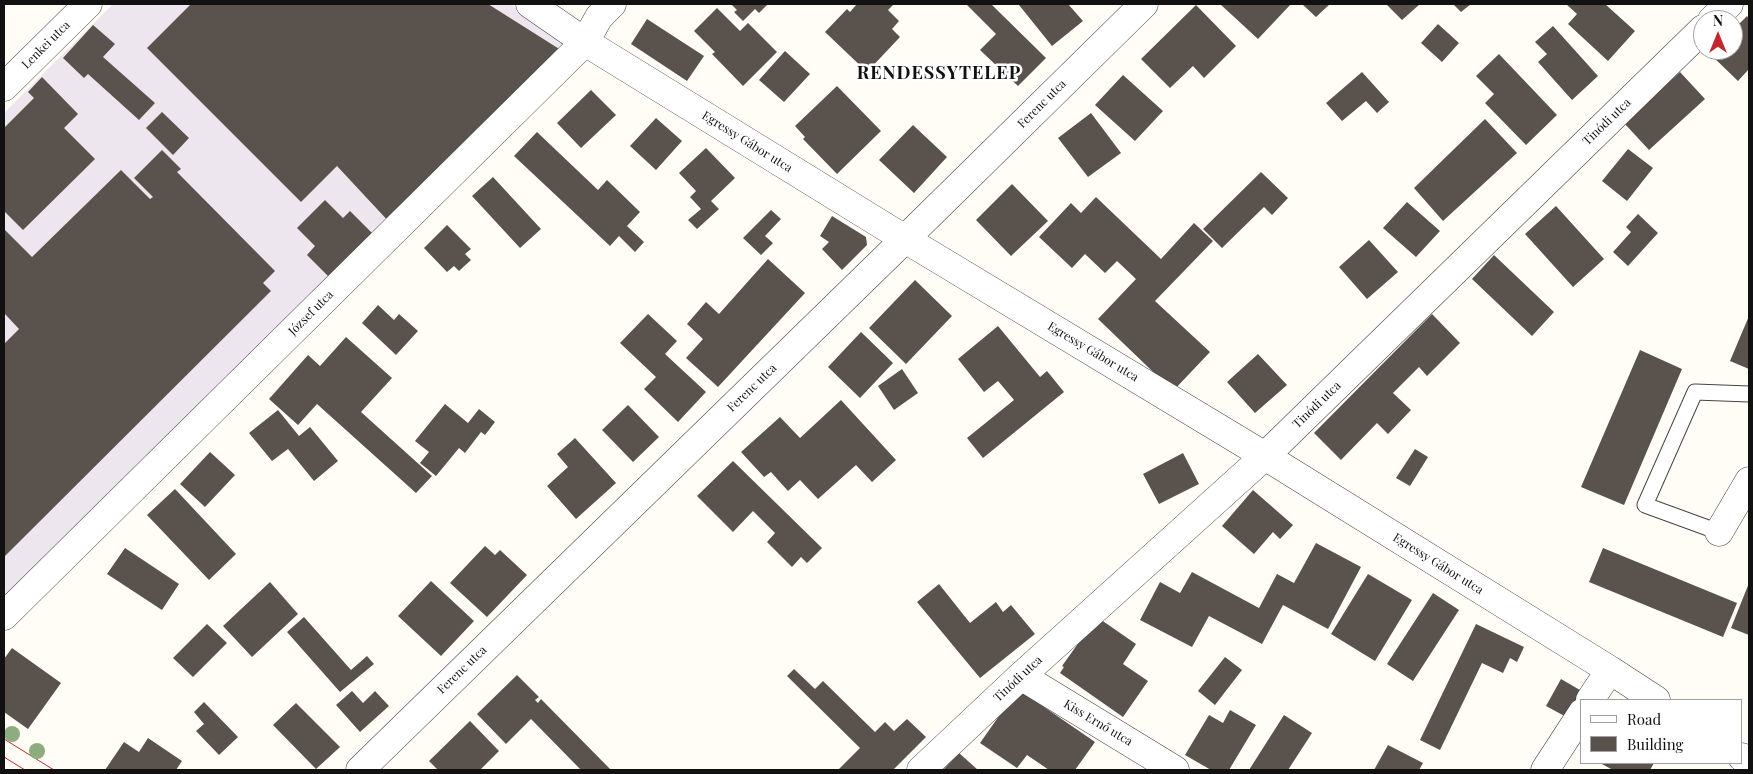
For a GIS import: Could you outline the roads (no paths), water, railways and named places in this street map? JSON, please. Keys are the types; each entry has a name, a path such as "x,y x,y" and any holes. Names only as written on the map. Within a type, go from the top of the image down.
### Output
{"street":[{"name":"Lenkei utca","path":"4,87 88,4"},
{"name":"Egressy Gábor utca","path":"530,4 585,42 905,239 1264,456 1654,699"},
{"name":"József utca","path":"4,616 585,42 598,17 612,4"},
{"name":"Ferenc utca","path":"360,770 1144,4"},
{"name":"Tinódi utca","path":"921,770 1021,676 1264,456 1693,39"},
{"path":"1719,532 1749,481"},
{"path":"1591,699 1610,670"},
{"name":"Kiss Ernő utca","path":"1021,676 1175,770"},
{"path":"1545,770 1580,716"}],"lane":[{"path":"1719,532 1645,505 1695,392 1749,394"}],"tram line":[{"path":"4,739 54,770"},
{"path":"4,757 25,770"}],"district":[{"name":"RENDESSYTELEP","path":"939,73"}]}
